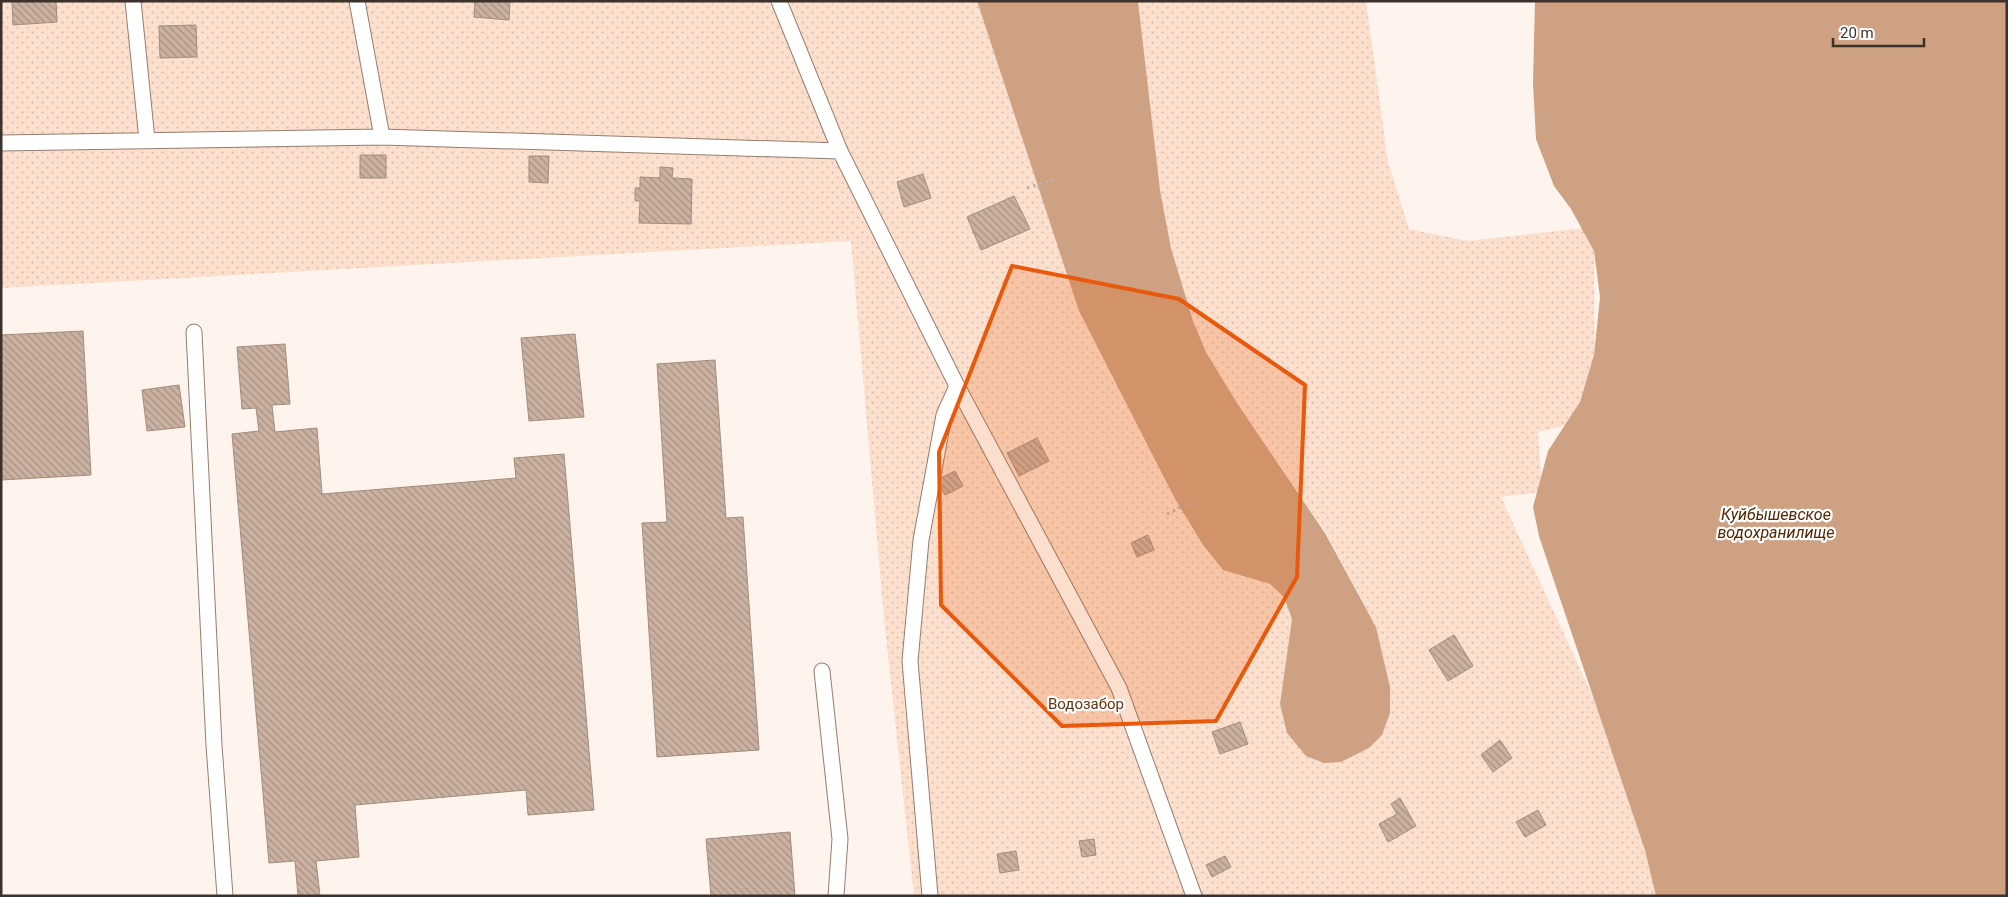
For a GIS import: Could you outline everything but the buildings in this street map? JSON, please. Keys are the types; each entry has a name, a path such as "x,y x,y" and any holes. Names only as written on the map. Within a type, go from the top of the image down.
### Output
{"lane":[{"path":"133,1 146,140"},
{"path":"357,1 382,137"},
{"path":"779,1 840,150 957,386 1119,688 1194,896"},
{"path":"1,143 382,137 840,150"},
{"path":"194,332 214,745 226,896"},
{"path":"930,896 910,661 921,540 944,415 957,386"},
{"path":"822,672 840,839 836,896"}],"path":[{"path":"1027,188 1058,178"},
{"path":"1168,514 1197,498"}],"highlighted area":[{"path":"1012,266 1179,299 1305,385 1297,577 1216,721 1062,726 941,605 939,452"}],"green space":[{"name":"Водозабор","path":"1,1 977,1 1079,311 1175,499 1203,545 1223,570 1270,584 1284,597 1293,619 1280,704 1390,687 1376,627 1347,572 1326,533 1237,403 1206,352 1193,321 1171,248 1160,190 1138,1 1366,1 1388,162 1409,229 1468,241 1594,227 1595,418 1538,432 1542,492 1501,497 1613,741 1659,896 914,896 884,618 851,241 1,288"}],"water":[{"path":"977,1 1138,1 1160,190 1171,248 1193,321 1206,352 1237,403 1325,533 1376,627 1390,687 1390,713 1382,735 1369,748 1341,762 1324,763 1306,756 1287,733 1280,704 1292,619 1284,597 1270,584 1223,570 1203,545 1175,499 1079,311"},
{"name":"Куйбышевское водохранилище","path":"1535,1 2007,1 2007,896 1656,896 1645,850 1539,536 1533,507 1548,451 1580,402 1594,355 1600,297 1594,251 1571,209 1554,186 1536,139 1533,83"}]}
